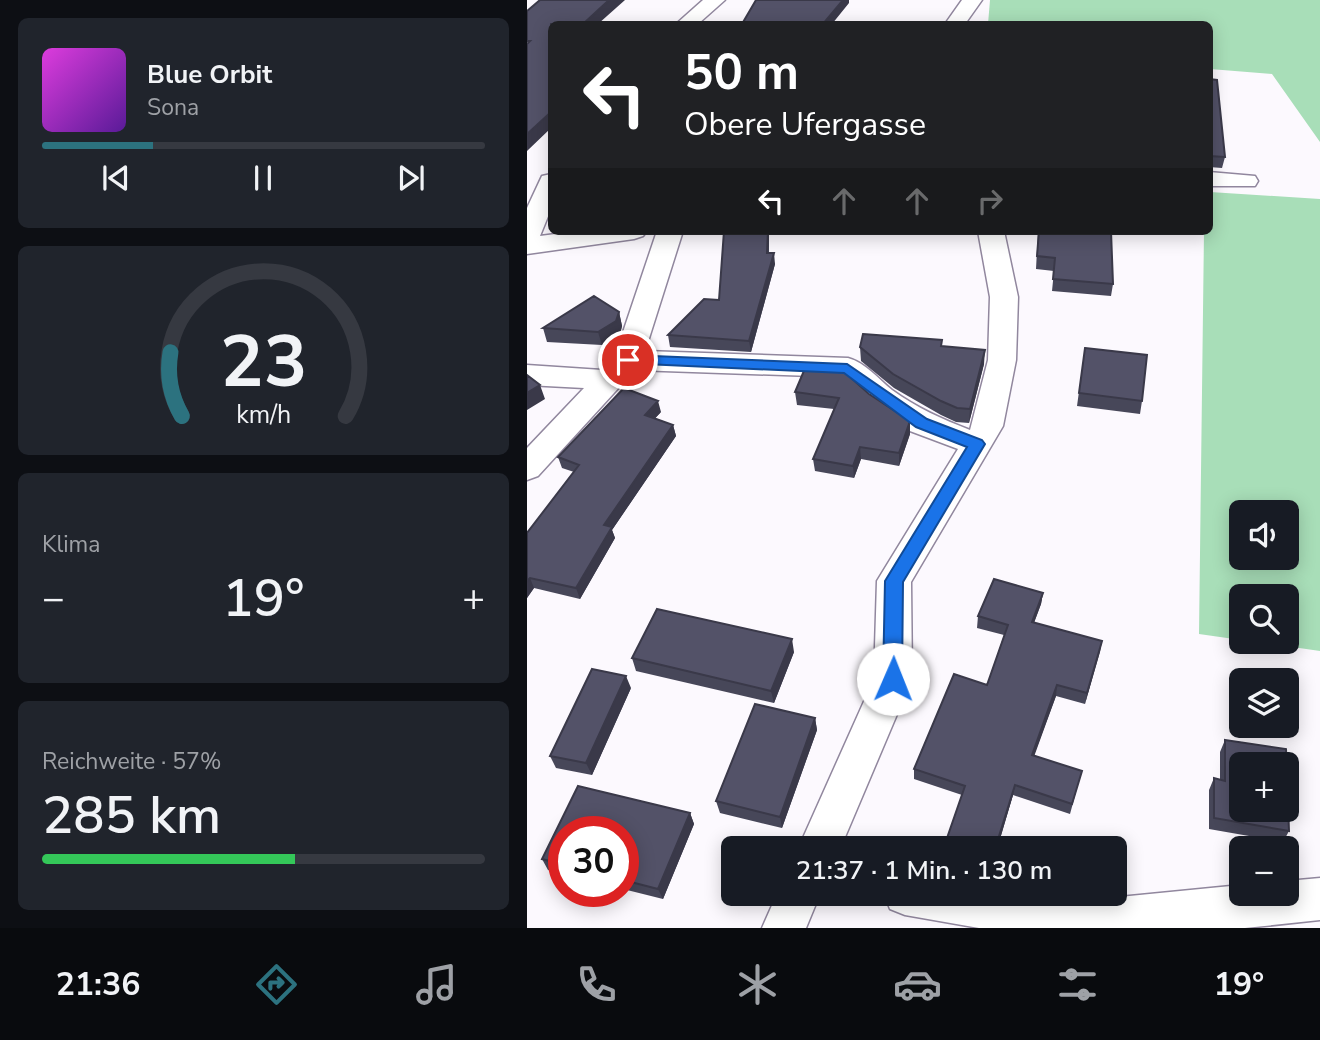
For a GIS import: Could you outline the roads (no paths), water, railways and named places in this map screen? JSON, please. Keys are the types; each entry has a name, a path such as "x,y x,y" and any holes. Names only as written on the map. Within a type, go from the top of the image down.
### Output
{"street":[{"path":"690,21 715,0"},
{"path":"724,0 724,21"},
{"path":"957,21 972,0"},
{"path":"1213,178 1246,181"},
{"path":"527,237 548,188"},
{"path":"527,247 607,235"},
{"path":"527,468 618,370 669,235"},
{"path":"825,836 893,679 894,581 988,426 1002,360 1004,297 992,235"},
{"path":"527,375 618,370 847,369 921,423 977,444"},
{"path":"976,906 1012,912 1109,920 1320,899"},
{"path":"784,928 794,906"}]}
